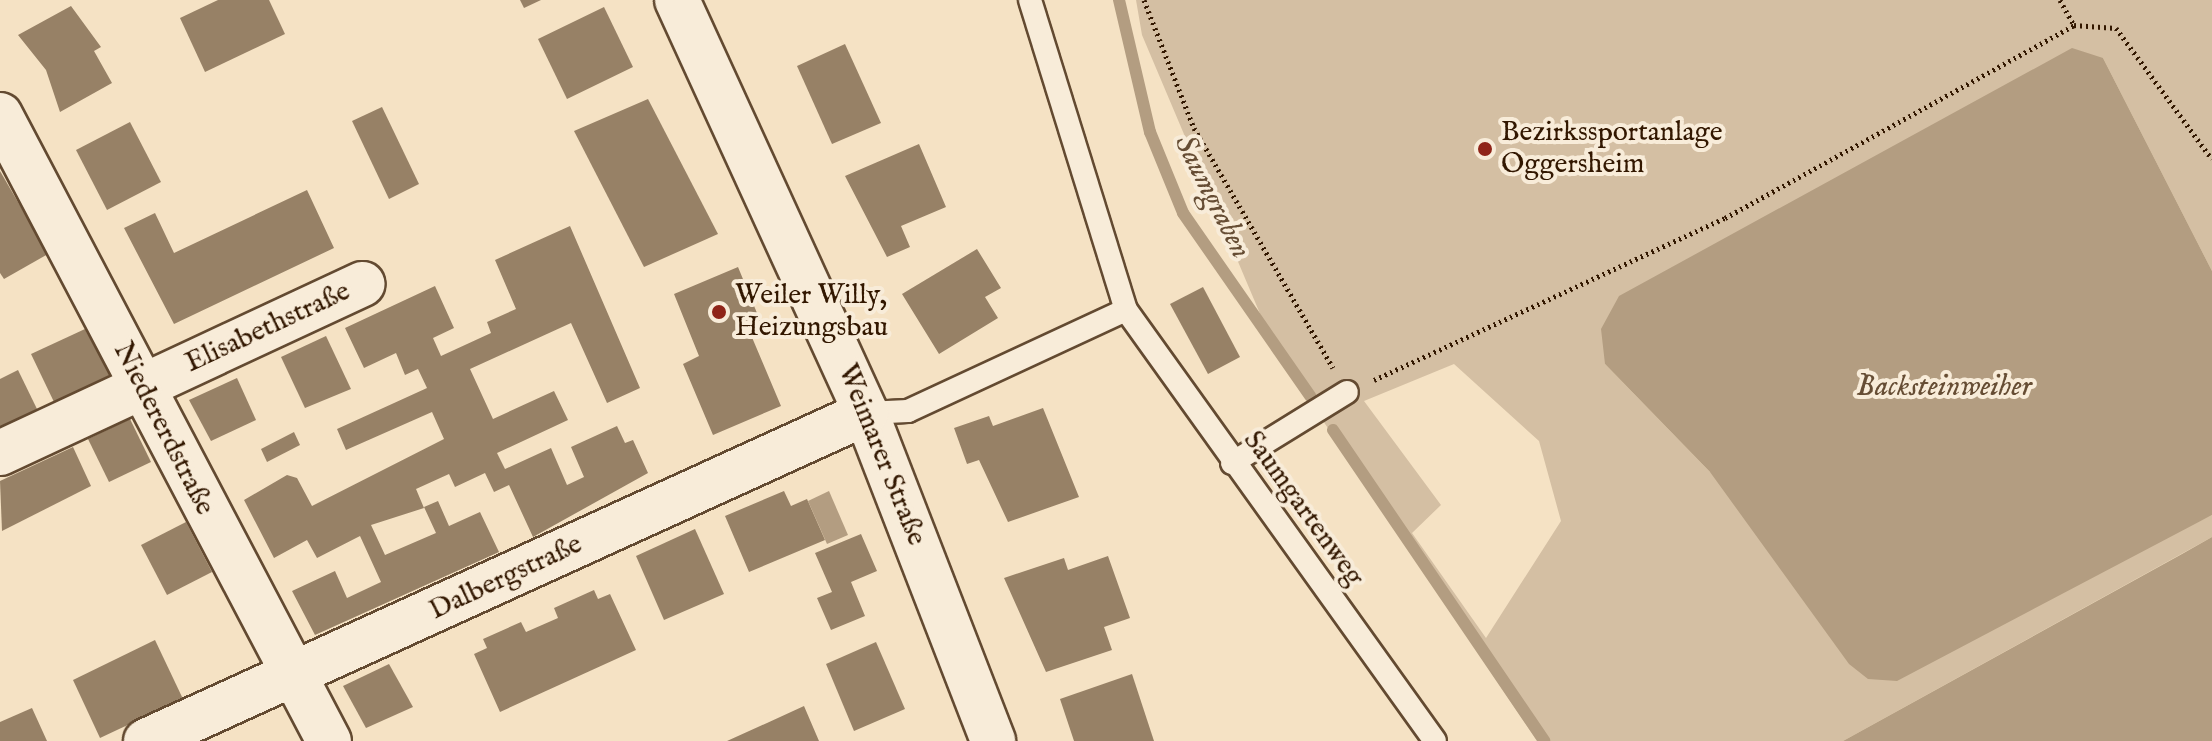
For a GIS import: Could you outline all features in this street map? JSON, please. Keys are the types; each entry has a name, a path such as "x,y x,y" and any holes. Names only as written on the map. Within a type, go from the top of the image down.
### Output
{"street":[{"name":"Weimarer Straße","path":"677,0 866,413 980,736"},
{"name":"Niedererdstraße","path":"0,115 292,676 329,741"},
{"name":"Elisabethstraße","path":"0,453 362,284"},
{"name":"Dalbergstraße","path":"146,741 866,413"}],"lane":[{"name":"Saumgartenweg","path":"1030,0 1126,310 1232,463 1435,741"},
{"path":"866,413 908,411 1126,310"},
{"path":"1232,463 1347,392"}],"path":[{"path":"1144,0 1194,128 1347,392 1725,218 2074,25 2116,28 2212,159"},
{"path":"2060,0 2074,25"}],"shaded area":[{"path":"1136,0 2212,0 2212,271 2103,58 1605,364 1710,472 2119,560 2212,515 2212,537 1843,741 1537,741 1275,349 1142,35","holes":["1454,364 1539,441 1561,521 1486,638 1412,533 1441,505 1364,401"]}],"water":[{"name":"Backsteinweiher","path":"2072,48 2103,58 2212,271 2212,515 1897,681 1868,679 1849,664 1710,472 1605,364 1601,329 1619,296"},
{"path":"829,491 848,535 827,544 808,501"},
{"path":"2212,537 2212,741 1843,741 2182,554"}],"building":[{"path":"218,0 269,0 285,34 205,72 180,18"},
{"path":"520,0 541,0 524,8"},
{"path":"71,6 101,47 94,51 112,83 60,112 46,70 18,35"},
{"path":"604,7 633,67 567,99 538,39"},
{"path":"845,44 881,123 832,144 797,66"},
{"path":"648,99 718,234 644,267 574,131"},
{"path":"382,107 419,184 389,199 352,121"},
{"path":"130,122 161,182 107,210 76,150"},
{"path":"919,144 946,207 901,226 910,247 887,257 845,176"},
{"path":"0,171 48,254 4,279 0,273"},
{"path":"307,190 334,248 174,324 124,228 155,213 174,253"},
{"path":"570,226 640,388 607,403 571,323 470,369 493,419 554,391 568,420 497,453 505,469 551,448 567,485 584,477 571,447 617,426 625,443 633,440 648,473 533,537 509,485 494,492 485,473 455,487 449,474 416,489 424,508 371,525 385,555 436,533 424,507 438,501 449,526 480,512 499,552 315,635 292,591 335,571 347,598 381,582 360,536 317,558 307,540 274,558 244,500 287,475 297,478 312,506 444,439 432,412 346,450 337,429 427,388 418,369 405,375 396,353 364,368 345,328 435,286 454,328 433,338 441,356 491,333 487,322 516,309 495,260"},
{"path":"977,249 1001,288 985,297 998,318 939,354 902,294"},
{"path":"738,267 764,330 751,335 781,406 713,435 683,364 699,356 674,294"},
{"path":"1203,287 1240,357 1208,374 1170,304"},
{"path":"85,329 110,375 54,402 31,354"},
{"path":"326,336 351,389 305,408 281,357"},
{"path":"18,370 37,409 0,427 0,379"},
{"path":"237,378 256,420 211,441 189,400"},
{"path":"1043,408 1079,497 1008,522 979,460 967,464 954,428 989,416 993,426"},
{"path":"130,419 151,462 109,482 88,439"},
{"path":"294,432 300,445 267,462 261,449"},
{"path":"73,447 91,486 2,531 0,481"},
{"path":"784,491 791,506 807,499 825,540 749,572 725,516"},
{"path":"186,522 212,572 167,595 141,545"},
{"path":"695,529 724,594 664,620 636,556"},
{"path":"861,534 877,571 851,582 865,616 831,630 817,598 832,592 815,553"},
{"path":"1108,556 1130,618 1104,627 1112,650 1046,672 1004,578 1064,558 1068,570"},
{"path":"594,590 598,599 610,594 636,650 500,712 474,654 487,648 483,639 521,622 526,632 558,618 554,608"},
{"path":"155,640 183,699 100,738 73,680"},
{"path":"876,642 905,709 854,731 826,664"},
{"path":"389,664 413,707 366,728 343,686"},
{"path":"1132,674 1154,741 1074,741 1060,699"},
{"path":"804,706 819,741 727,741 767,723"},
{"path":"32,708 47,741 0,741 0,722"}],"waterway":[{"name":"Saumgraben","path":"1119,0 1150,132 1183,213 1310,396"},
{"name":"Saumgraben","path":"1333,430 1544,741"}],"place":[{"name":"Bezirkssportanlage Oggersheim","path":"1485,149"},
{"name":"Weiler Willy, Heizungsbau","path":"719,312"}]}
